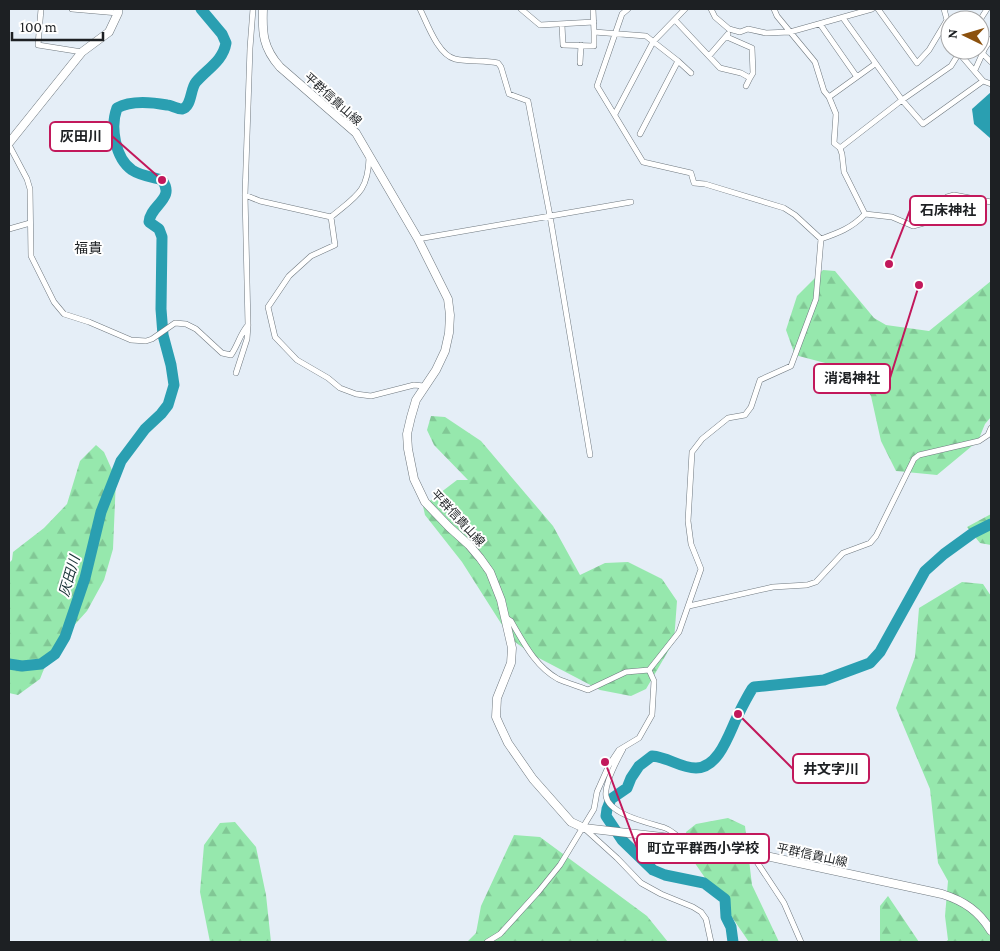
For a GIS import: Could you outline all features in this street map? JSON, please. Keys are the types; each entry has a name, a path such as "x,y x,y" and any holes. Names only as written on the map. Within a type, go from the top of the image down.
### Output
{"main road":[{"name":"平群信貴山線","path":"263,9 263,36 275,62 356,133 418,239 448,299 450,315 446,351 416,400 407,434 410,463 414,479 425,502 448,527 469,545 490,572 501,600 511,640 512,656 498,698 496,717 508,742 533,779 572,822 584,828 681,839 958,899 979,914 991,931"},
{"path":"9,144 82,52 109,32 118,11"}],"street":[{"path":"42,9 38,45 82,52"},
{"path":"72,9 118,11"},
{"path":"236,373 247,339 248,325 245,195 253,9"},
{"path":"420,9 436,42 449,57 498,63 509,94 528,101 550,216 590,455"},
{"path":"521,9 540,25 594,22"},
{"path":"562,25 563,45 594,46 593,9"},
{"path":"628,9 622,14 597,86 643,162 691,173 694,183 705,184 784,208 795,215 821,240"},
{"path":"615,114 654,42 685,9"},
{"path":"711,9 715,17 729,29 740,32 748,29 766,33 790,32 872,9"},
{"path":"774,9 815,62 824,90 836,114 834,143 840,148 844,172 865,214"},
{"path":"878,9 917,63 929,50 947,20 944,9"},
{"path":"843,18 902,100 923,124 984,81"},
{"path":"676,20 720,68 741,73 750,78"},
{"path":"820,24 857,77"},
{"path":"709,56 727,37 729,29"},
{"path":"594,32 646,36 678,61 691,74"},
{"path":"727,37 752,48 753,73 746,86"},
{"path":"580,63 581,45"},
{"path":"840,148 902,100 951,66 955,60"},
{"path":"967,60 984,81 991,84"},
{"path":"975,70 981,60"},
{"path":"640,134 678,61"},
{"path":"829,97 875,64"},
{"path":"9,144 27,179 30,189 31,256 54,302 64,314 132,340 146,341 175,323 186,324 196,329 222,353 231,354 248,325"},
{"path":"332,217 362,191 369,174 369,156"},
{"path":"245,195 260,201 332,217"},
{"path":"865,214 892,217 913,226 931,221 947,197 954,195 991,202"},
{"path":"418,239 631,202"},
{"path":"821,240 847,230 865,214"},
{"path":"332,217 335,245 311,256 289,276 268,307 275,337 297,360 328,378 340,388 356,394 371,396 414,385 424,386"},
{"path":"9,229 30,223"},
{"path":"505,617 511,621 535,661 558,679 588,690 626,672 649,670 679,632 701,569 691,544 688,521 692,452 702,439 728,418 745,416 752,407 760,380 791,366 816,299 821,240"},
{"path":"689,606 773,587 807,585 816,582 843,553 870,543 876,536 914,459 919,456 980,441 988,435 991,428"},
{"path":"487,942 500,934 560,865 594,809 597,792 619,750 639,738 652,715 654,681 649,670"},
{"path":"624,747 607,786 606,795 608,800 612,806 634,819 667,829 681,839"},
{"path":"584,828 641,883 702,912 706,919 710,942"},
{"path":"751,853 784,903 801,942"}],"green space":[{"path":"823,270 835,271 874,318 886,325 929,331 991,281 991,417 985,424 978,441 937,475 896,471 881,441 871,396 858,378 844,368 795,355 786,330 797,296"},
{"path":"431,416 445,417 481,441 553,526 580,575 605,563 628,562 662,579 677,601 674,641 646,689 631,696 600,690 533,655 511,639 462,562 425,515 423,506 457,480 468,480 434,445 427,430"},
{"path":"96,445 104,452 116,479 113,549 104,580 87,611 51,651 40,679 18,695 9,693 9,563 12,560 13,552 44,528 67,504 80,461"},
{"path":"991,514 991,545 980,543 967,527"},
{"path":"962,582 983,584 991,596 991,942 945,942 948,940 945,916 948,881 938,863 930,789 896,708 915,657 919,608"},
{"path":"728,818 745,826 752,885 779,942 749,942 690,856 686,832 696,824"},
{"path":"235,822 256,847 266,895 271,942 210,942 200,892 204,845 220,823"},
{"path":"514,835 540,837 647,916 668,942 467,942 476,933 481,906"},
{"path":"888,896 919,942 880,942 880,906"}],"water":[{"path":"991,92 990,138 974,124 972,109"}],"waterway":[{"name":"灰田川","path":"9,664 22,666 41,664 55,654 65,637 85,578 101,512 121,461 145,429 168,405 174,385 163,335 161,309 162,237 159,229 149,222 150,216 164,197 166,187 162,180 139,174 126,165 118,150 114,124 117,108 123,105 141,102 169,105 182,109 188,105 194,85 222,55 226,43 222,34 201,9"},
{"path":"733,942 731,927 726,917 725,899 704,883 665,875 653,870 622,840 606,816 611,799 627,788 639,766 652,756 690,768 704,766 712,762 723,747 754,687 824,680 870,663 880,652 925,571 944,554 973,533 991,524"}],"place":[{"name":"灰田川","path":"162,180"},
{"name":"石床神社","path":"889,264"},
{"name":"消渇神社","path":"919,285"},
{"name":"井文字川","path":"738,714"},
{"name":"町立平群西小学校","path":"605,762"}],"district":[{"name":"福貴","path":"88,248"}]}
